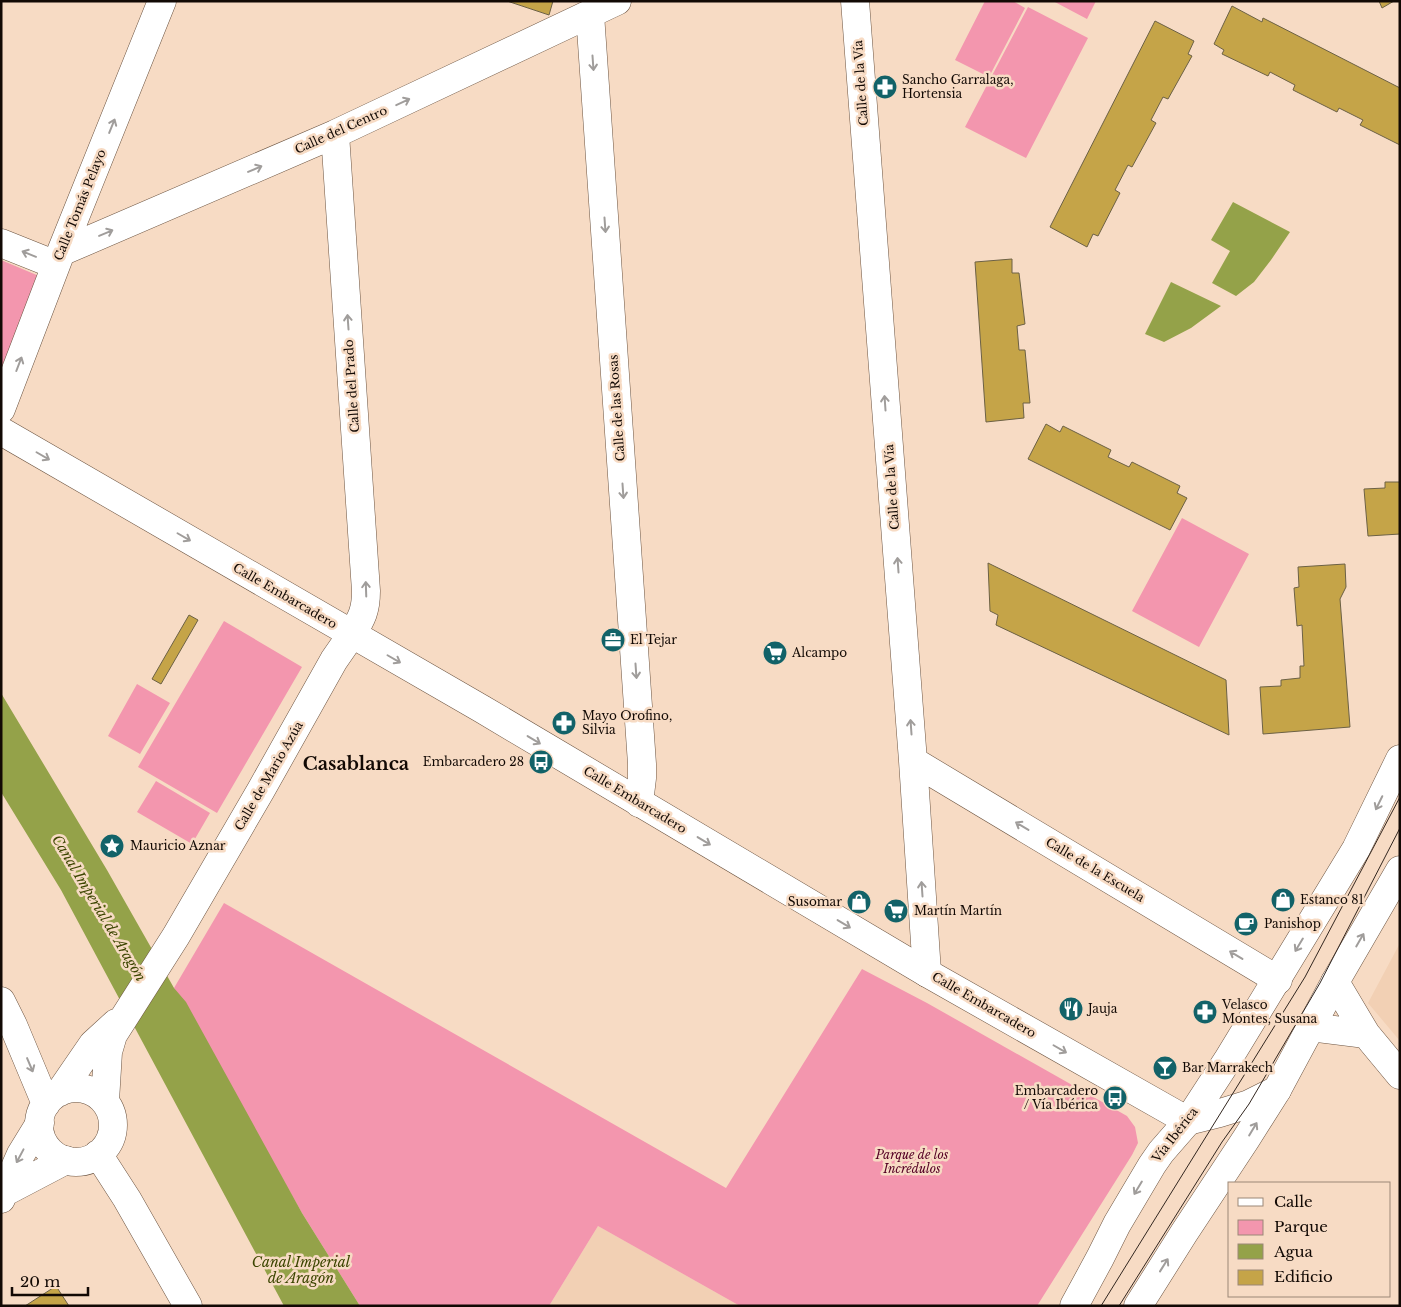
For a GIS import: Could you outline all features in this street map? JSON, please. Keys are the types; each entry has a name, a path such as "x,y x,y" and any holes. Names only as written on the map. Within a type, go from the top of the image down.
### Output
{"main road":[{"name":"Calle Tomás Pelayo","path":"1,409 162,1"},
{"name":"Calle del Centro","path":"59,258 335,134 617,1"},
{"name":"Calle de la Vía","path":"855,1 913,761 927,973"},
{"name":"Calle de las Rosas","path":"590,14 642,764 639,803"},
{"name":"Calle del Prado","path":"335,134 366,590 366,603 363,615 352,634"},
{"path":"1,243 59,258"},
{"name":"Calle Embarcadero","path":"1,431 482,709 927,973 1188,1121"},
{"name":"Calle de Mario Azúa","path":"105,1102 107,1061 113,1035 166,951 261,790 334,660 352,634"},
{"name":"Vía Ibérica","path":"1074,1306 1117,1224 1152,1165 1188,1121 1278,980 1356,849 1400,759"},
{"name":"Calle de la Escuela","path":"913,761 1278,980"},
{"path":"1138,1306 1277,1090 1335,982 1400,870"},
{"path":"1335,982 1366,1034 1400,1074"},
{"path":"1,1001 48,1107 41,1136 46,1147 55,1155 66,1160 80,1162 98,1154 109,1143 113,1132 113,1119 110,1110 105,1102 91,1091 82,1088 70,1089 48,1107"},
{"name":"Calle de Mario Azúa","path":"3,1195 21,1154 48,1107 93,1044 124,1017"},
{"path":"1310,1027 1366,1034"},
{"path":"1188,1121 1249,1104 1277,1090"},
{"path":"98,1154 128,1199 188,1306"},
{"path":"3,1195 66,1160"}],"shaded area":[{"path":"1400,943 1400,1041 1368,1003"},
{"path":"598,1226 740,1306 549,1306"}],"green space":[{"path":"985,1 1013,1 1025,8 989,77 955,60"},
{"path":"1053,1 1096,1 1087,19"},
{"path":"1028,7 1088,38 1026,158 965,127"},
{"path":"1,260 39,276 1,369"},
{"path":"1182,518 1249,554 1199,647 1132,611"},
{"path":"224,621 302,667 217,813 138,767"},
{"path":"137,684 170,703 140,754 108,736"},
{"path":"156,781 210,813 192,844 137,812"},
{"name":"Parque de los Incrédulos","path":"224,903 726,1188 862,969 927,1003 1127,1116 1135,1127 1138,1143 1037,1306 740,1306 598,1226 549,1306 360,1306 302,1213 174,988"}],"water":[{"path":"1233,202 1290,232 1254,282 1236,296 1212,283 1230,251 1211,240"},
{"path":"1171,282 1221,306 1191,328 1164,342 1145,334"},
{"name":"Canal Imperial de Aragón","path":"1,693 107,870 174,988 186,1002 302,1213 360,1306 284,1306 61,890 1,792"}],"building":[{"path":"507,1 553,1 549,15"},
{"path":"1379,1 1394,1 1382,8"},
{"path":"1232,6 1262,22 1263,18 1400,88 1400,145 1360,125 1363,120 1339,108 1337,112 1293,90 1295,85 1270,72 1268,76 1222,54 1224,50 1214,44"},
{"path":"1155,21 1194,41 1188,54 1192,56 1168,99 1163,97 1151,120 1156,123 1132,167 1128,165 1115,190 1120,193 1098,236 1093,234 1087,247 1050,227"},
{"path":"1012,259 1012,273 1019,273 1025,324 1017,326 1019,350 1025,350 1030,403 1023,403 1024,418 986,422 975,262"},
{"path":"1046,424 1060,432 1063,426 1111,450 1108,457 1129,467 1132,462 1180,486 1177,493 1187,498 1170,530 1028,459"},
{"path":"1385,482 1400,482 1400,534 1368,536 1364,489 1385,488"},
{"path":"988,563 1226,680 1229,735 996,625 998,615 990,611"},
{"path":"1345,564 1346,587 1340,599 1350,727 1263,734 1260,687 1281,686 1281,680 1300,678 1300,666 1304,666 1302,625 1297,626 1294,588 1299,587 1298,567"},
{"path":"189,615 198,620 161,684 152,679"},
{"path":"56,1286 69,1306 25,1306"}],"tram line":[{"path":"1101,1306 1305,977 1400,797"},
{"path":"1119,1306 1222,1142 1249,1104 1320,983 1400,828"}],"place":[{"name":"Sancho Garralaga, Hortensia","path":"885,87"},
{"name":"El Tejar","path":"613,640"},
{"name":"Alcampo","path":"775,653"},
{"name":"Mayo Orofino, Silvia","path":"564,723"},
{"name":"Embarcadero 28","path":"541,762"},
{"name":"Mauricio Aznar","path":"112,846"},
{"name":"Estanco 81","path":"1283,900"},
{"name":"Susomar","path":"859,902"},
{"name":"Martín Martín","path":"896,911"},
{"name":"Panishop","path":"1246,924"},
{"name":"Jauja","path":"1071,1009"},
{"name":"Velasco Montes, Susana","path":"1205,1012"},
{"name":"Bar Marrakech","path":"1165,1068"},
{"name":"Embarcadero / Vía Ibérica","path":"1115,1098"}],"district":[{"name":"Casablanca","path":"356,764"}]}
